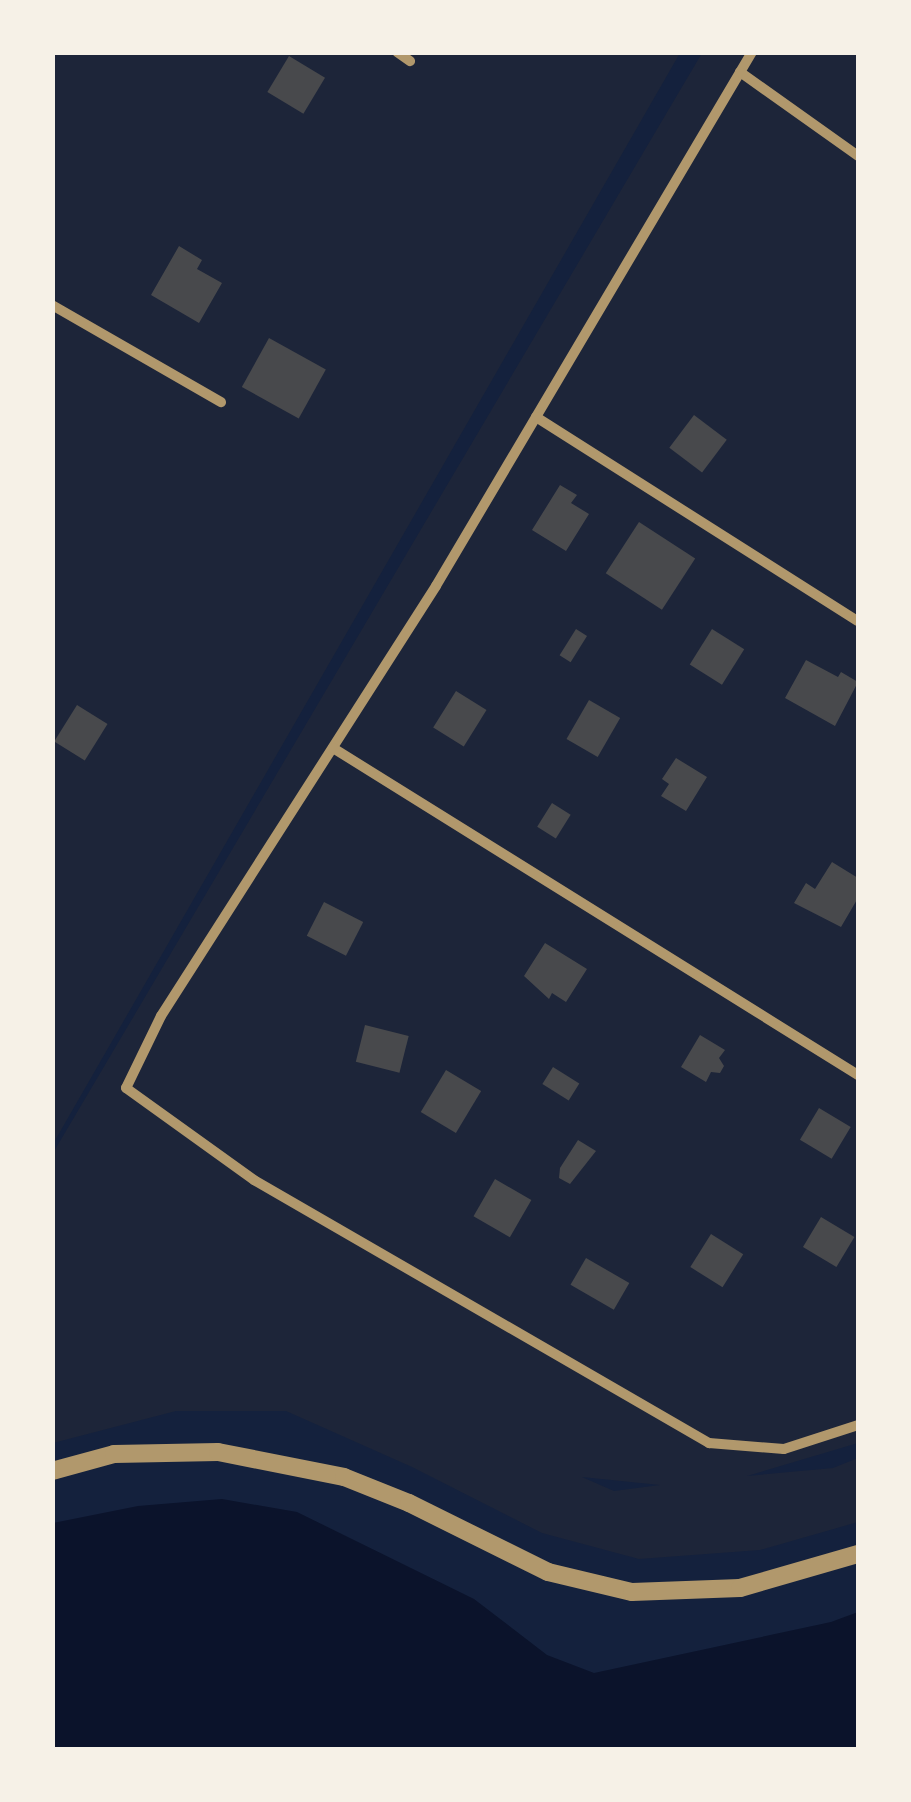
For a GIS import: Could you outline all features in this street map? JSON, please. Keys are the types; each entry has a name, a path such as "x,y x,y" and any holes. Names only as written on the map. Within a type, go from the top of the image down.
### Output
{"street":[{"path":"397,52 410,61"},
{"path":"752,52 536,417 333,748 161,1016 126,1088 254,1180 709,1443 784,1449 858,1426"},
{"path":"740,72 858,156"},
{"path":"52,304 221,402"},
{"path":"536,417 858,621"},
{"path":"333,748 858,1074"},
{"path":"52,1471 114,1454 218,1452 344,1476 409,1503 548,1572 632,1592 740,1588 858,1554"}],"shaded area":[{"path":"53,53 680,53 53,1144"},
{"path":"702,53 858,53 858,1443 747,1476 833,1468 858,1458 858,1522 760,1550 639,1559 542,1533 412,1467 286,1411 176,1411 53,1443 53,1153","holes":["582,1477 660,1485 614,1491"]},
{"path":"222,1499 297,1512 474,1599 547,1655 594,1673 831,1622 858,1612 858,1749 53,1749 53,1523 138,1506"}],"building":[{"path":"289,56 325,78 303,114 267,92"},
{"path":"179,246 202,260 197,269 222,283 199,323 151,295"},
{"path":"269,338 326,370 299,418 242,387"},
{"path":"694,415 727,440 702,472 669,448"},
{"path":"560,485 577,495 571,503 589,514 566,551 532,530"},
{"path":"639,522 695,558 662,610 606,573"},
{"path":"576,629 587,636 571,662 560,655"},
{"path":"712,629 744,649 722,685 690,665"},
{"path":"806,660 838,677 841,672 858,682 835,726 785,698"},
{"path":"456,691 487,710 464,747 433,727"},
{"path":"589,700 620,718 598,757 566,739"},
{"path":"77,705 108,724 85,761 54,741"},
{"path":"676,758 707,777 686,811 661,796 669,784 662,779"},
{"path":"552,803 571,815 556,838 537,827"},
{"path":"832,862 858,878 858,898 841,927 794,903 806,883 815,889"},
{"path":"324,902 363,922 346,956 307,936"},
{"path":"545,943 587,969 566,1002 552,993 549,999 524,976"},
{"path":"365,1025 409,1036 399,1073 356,1062"},
{"path":"700,1035 725,1050 719,1058 724,1066 720,1073 711,1072 706,1082 681,1067"},
{"path":"553,1067 579,1083 569,1100 542,1084"},
{"path":"446,1070 481,1091 456,1133 421,1112"},
{"path":"819,1108 851,1127 832,1159 800,1140"},
{"path":"578,1140 596,1151 570,1184 559,1178 560,1168"},
{"path":"495,1179 531,1200 510,1237 474,1216"},
{"path":"821,1217 854,1237 836,1267 803,1247"},
{"path":"711,1234 743,1254 723,1287 690,1267"},
{"path":"586,1258 629,1283 614,1310 570,1285"}]}
